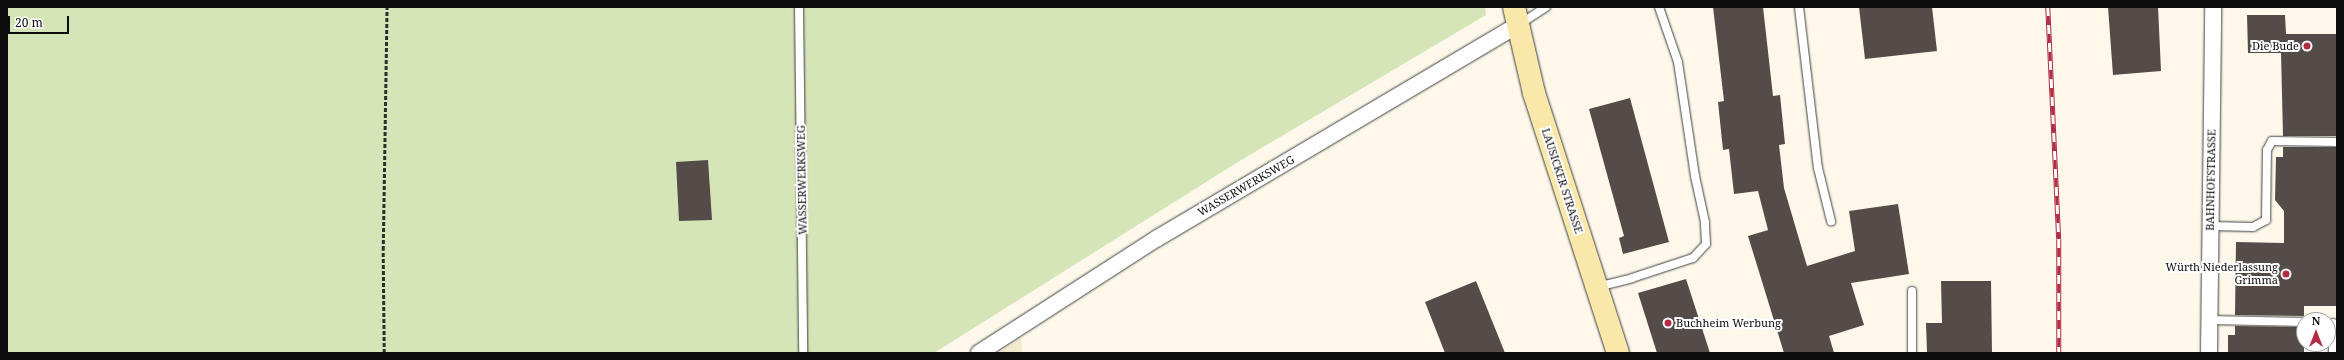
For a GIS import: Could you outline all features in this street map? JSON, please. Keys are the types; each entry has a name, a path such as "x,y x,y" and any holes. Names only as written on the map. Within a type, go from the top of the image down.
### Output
{"main road":[{"name":"LAUSICKER STRASSE","path":"1516,16 1534,93 1618,353"}],"street":[{"name":"BAHNHOFSTRASSE","path":"2209,353 2214,7"},
{"name":"WASSERWERKSWEG","path":"979,353 1156,239 1516,16"}],"lane":[{"name":"WASSERWERKSWEG","path":"799,7 803,353"},
{"path":"1516,16 1546,7"},
{"path":"1596,287 1632,278 1693,258 1706,244 1705,222 1695,176 1678,62 1659,7"},
{"path":"1799,7 1818,168 1831,221"},
{"path":"2210,226 2252,227 2266,220 2267,150 2272,142 2337,142"},
{"path":"1912,291 1912,353"},
{"path":"2210,320 2296,322"}],"path":[{"path":"384,353 383,250 387,7"}],"shaded area":[{"path":"1021,338 1022,353 998,353"}],"green space":[{"path":"7,7 1485,7 1486,15 1238,162 934,353 7,353"}],"building":[{"path":"1713,7 1763,7 1773,96 1780,95 1785,144 1779,145 1784,188 1807,266 1855,251 1849,211 1898,204 1909,274 1851,283 1864,325 1829,336 1834,353 1784,353 1748,236 1768,230 1758,191 1734,194 1729,149 1723,150 1718,102 1724,101"},
{"path":"1859,7 1932,7 1937,51 1865,59"},
{"path":"2108,7 2158,7 2161,71 2113,75"},
{"path":"2247,15 2285,15 2286,34 2337,34 2337,136 2283,136 2281,53 2248,53"},
{"path":"1630,98 1669,242 1623,254 1619,238 1624,236 1589,109"},
{"path":"2283,147 2337,147 2337,306 2304,306 2304,312 2296,312 2296,316 2235,315 2236,242 2284,243 2284,211 2275,200 2276,157 2283,157"},
{"path":"708,160 712,220 679,221 676,162"},
{"name":"Buchheim Werbung","path":"1686,279 1710,353 1657,353 1638,293"},
{"path":"1476,281 1505,353 1445,353 1425,302"},
{"path":"1941,281 1991,281 1992,353 1927,353 1926,323 1942,323"},
{"path":"2235,326 2296,327 2296,352 2304,353 2228,353 2228,335 2235,335"}],"railway":[{"path":"2048,7 2059,239 2059,353"}],"place":[{"name":"Die Bude","path":"2307,46"},
{"name":"Würth Niederlassung Grimma","path":"2286,274"},
{"name":"Buchheim Werbung","path":"1668,323"}]}
